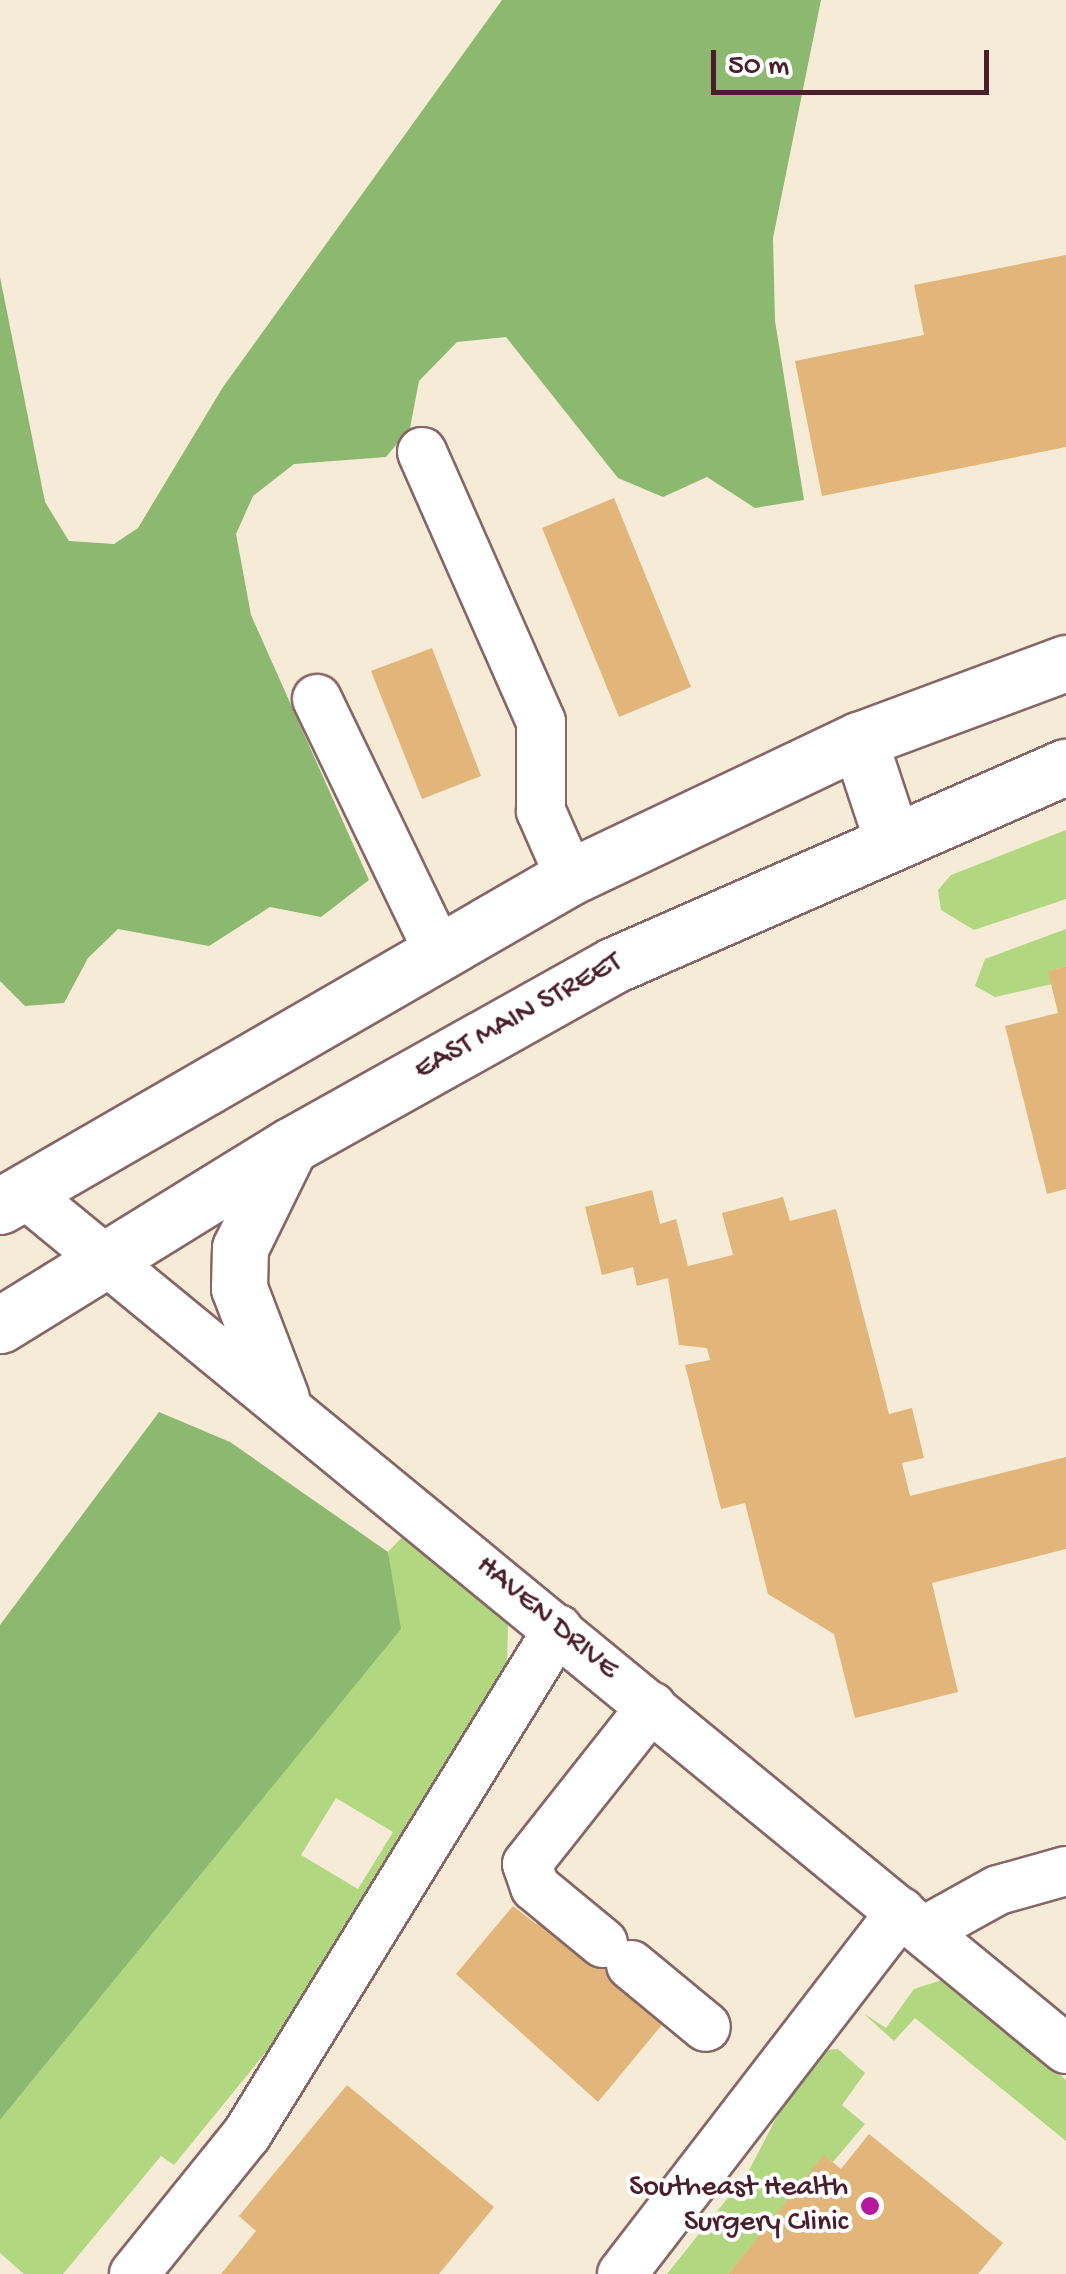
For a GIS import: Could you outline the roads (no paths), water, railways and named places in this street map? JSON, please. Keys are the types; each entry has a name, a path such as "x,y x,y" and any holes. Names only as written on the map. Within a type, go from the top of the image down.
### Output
{"main road":[{"path":"12,1199 437,948 570,877 859,740 1066,663"},
{"path":"859,740 891,837"},
{"name":"EAST MAIN STREET","path":"0,1324 290,1146 614,964 891,837 1066,768"},
{"path":"281,1398 239,1288 240,1248 290,1146"}],"street":[{"path":"422,452 541,722 541,811 570,877"},
{"path":"317,699 437,948"},
{"name":"HAVEN DRIVE","path":"12,1199 111,1256 1066,2049"},
{"path":"134,2274 247,2134 558,1629"},
{"path":"652,1706 528,1864 535,1887 706,2027"},
{"path":"622,2274 912,1921 998,1890 1066,1872"}],"place":[{"name":"Southeast Health Surgery Clinic","path":"870,2206"}]}
